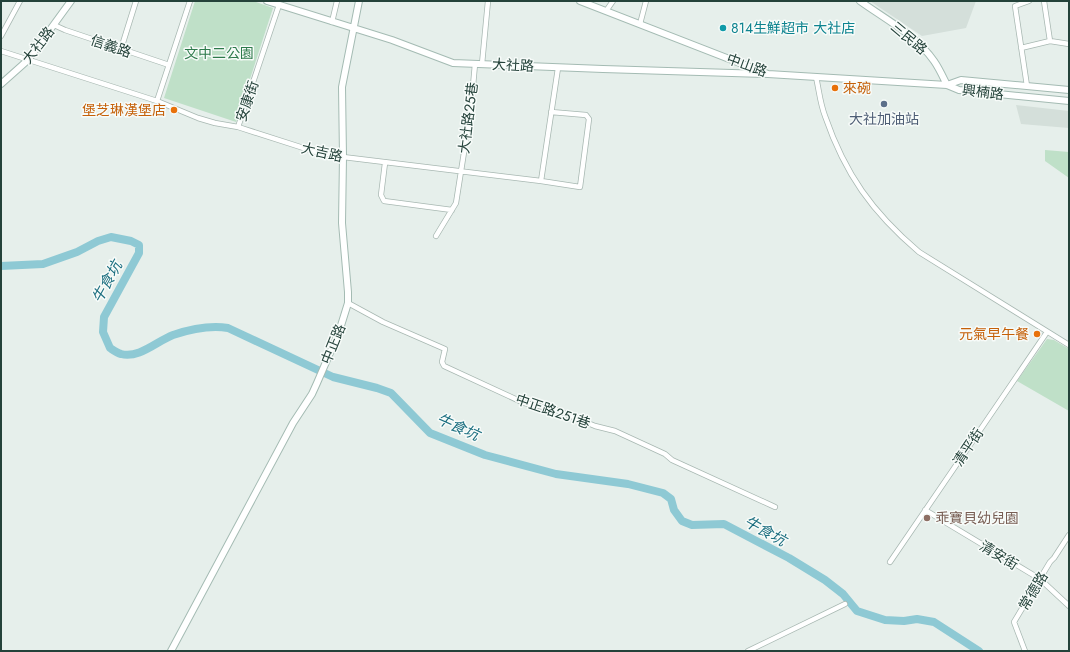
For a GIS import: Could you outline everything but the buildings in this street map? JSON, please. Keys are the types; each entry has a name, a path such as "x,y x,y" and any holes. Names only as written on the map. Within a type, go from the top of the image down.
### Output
{"street":[{"path":"1,36 20,1"},
{"name":"大社路","path":"1,84 28,60 71,1"},
{"path":"121,49 136,1"},
{"path":"157,102 190,1"},
{"name":"大社路","path":"267,1 355,28 453,63 558,68 768,74"},
{"path":"332,22 337,1"},
{"name":"中正路","path":"171,651 293,423 312,394 339,332 348,303 342,223 342,87 355,28 359,1"},
{"path":"482,64 488,1"},
{"name":"中山路","path":"580,1 768,74 948,85"},
{"path":"606,11 613,1"},
{"path":"640,24 646,1"},
{"name":"三民路","path":"860,1 918,42 934,61 948,85"},
{"path":"1027,86 1015,6 1029,1"},
{"path":"1044,1 1050,41"},
{"name":"安康街","path":"238,127 279,5"},
{"name":"信義路","path":"54,25 169,65"},
{"path":"1021,48 1050,41 1069,44"},
{"name":"大吉路","path":"1,51 157,102 198,118 238,127 316,152 385,163 580,187 589,119 586,115 551,112"},
{"name":"大社路25巷","path":"436,236 456,203 471,108 475,64"},
{"path":"541,181 558,68"},
{"path":"816,77 824,115 845,162 860,189 879,214 900,237 919,252 1069,345"},
{"name":"興楠路","path":"948,85 961,80 1069,90"},
{"name":"興楠路","path":"948,85 959,90 1069,101"},
{"path":"385,163 382,195 384,201 452,210"},
{"name":"中正路251巷","path":"348,303 382,322 445,350 442,362 444,366 524,403 554,409 595,426 615,431 665,454 672,460 775,507"},
{"name":"清平街","path":"890,562 1046,332"},
{"name":"清安街","path":"925,510 1040,579 1069,606"},
{"name":"常德路","path":"1025,651 1014,622 1069,535"},
{"path":"748,651 845,604"}],"shaded area":[{"path":"870,1 976,1 966,28 922,36"},
{"path":"1016,105 1069,111 1069,128 1021,124"}],"green space":[{"name":"文中二公園","path":"195,1 253,1 273,8 236,122 164,98"},
{"path":"1045,150 1069,152 1069,178 1045,161"},
{"path":"1047,339 1054,340 1069,349 1069,411 1017,381"}],"waterway":[{"name":"牛食坑","path":"1,266 43,264 77,252 98,241 111,237 131,241 139,245 139,253 104,317 103,332 110,348 118,353 128,355 141,352 173,335 193,329 207,327 228,328 333,377 391,393 430,433 485,455 556,474 628,484 663,493 671,499 674,510 682,521 692,525 724,524 789,558 825,580 843,594 857,611 885,620 904,621 917,619 934,622 979,651"}],"place":[{"name":"814生鮮超市 大社店","path":"723,28"},
{"name":"來碗","path":"835,88"},
{"name":"大社加油站","path":"884,104"},
{"name":"堡芝琳漢堡店","path":"174,110"},
{"name":"元氣早午餐","path":"1037,334"},
{"name":"乖寶貝幼兒園","path":"927,518"}]}
